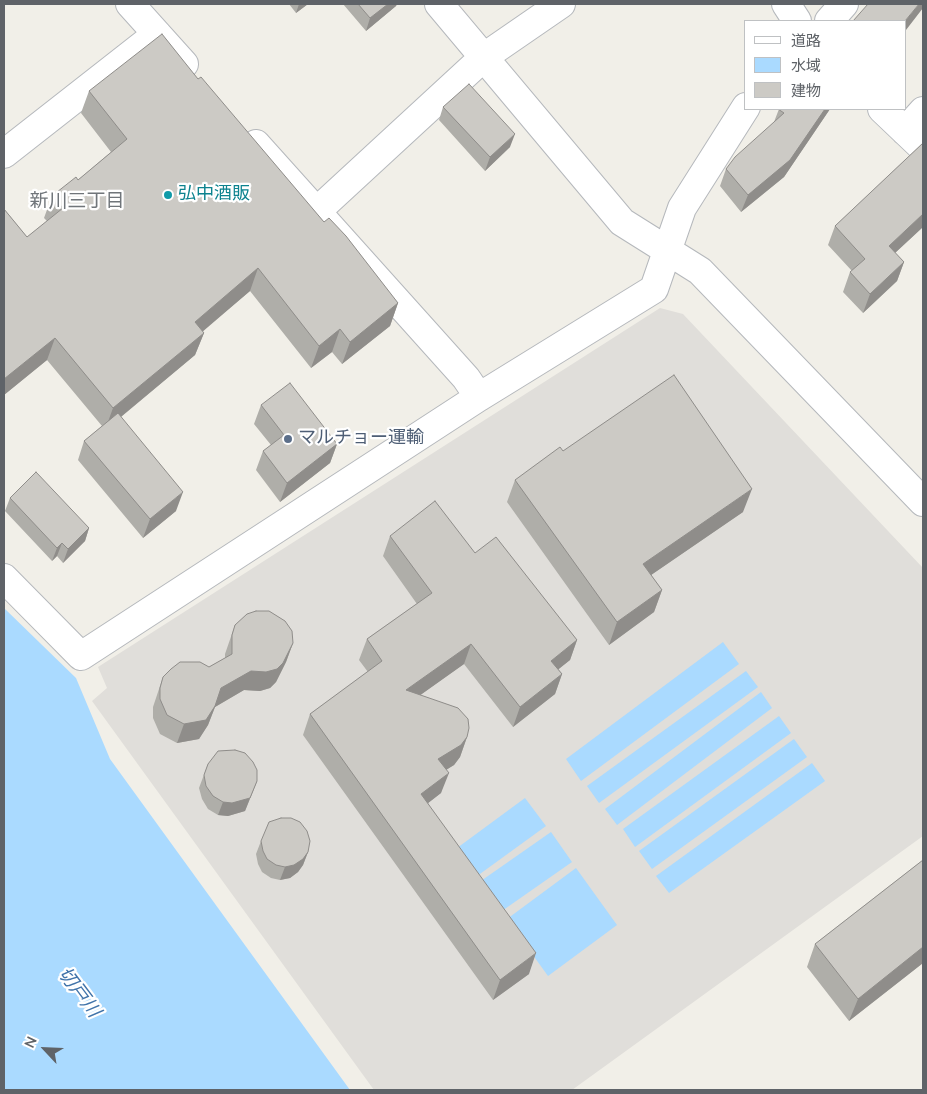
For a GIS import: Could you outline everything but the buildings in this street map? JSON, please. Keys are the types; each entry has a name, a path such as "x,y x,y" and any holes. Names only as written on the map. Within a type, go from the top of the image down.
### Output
{"street":[{"path":"130,4 204,86"},
{"path":"439,4 622,222 700,271 923,502"},
{"path":"317,211 484,57 561,4"},
{"path":"786,4 796,20"},
{"path":"830,20 844,4"},
{"path":"4,154 157,34"},
{"path":"4,578 81,656 479,396 654,289 682,208 744,110"},
{"path":"883,110 914,140 923,111"},
{"path":"237,122 466,378 479,396"}],"shaded area":[{"path":"660,308 683,314 923,568 923,836 572,1090 374,1090 92,701 107,688 98,667"}],"water":[{"name":"切戸川","path":"4,608 76,678 110,759 350,1090 4,1090"},
{"path":"723,642 739,664 581,781 566,759"},
{"path":"746,671 758,687 599,803 587,786"},
{"path":"761,692 772,708 617,825 605,809"},
{"path":"779,716 791,733 635,847 623,829"},
{"path":"794,739 807,757 652,869 639,851"},
{"path":"812,763 825,781 669,893 656,876"},
{"path":"525,798 546,826 473,879 453,851"},
{"path":"551,832 572,862 499,913 478,883"},
{"path":"576,868 617,925 548,976 507,919"}],"place":[{"name":"弘中酒販","path":"168,195"},
{"name":"マルチョー運輸","path":"288,439"}],"district":[{"name":"新川三丁目","path":"77,202"}]}
